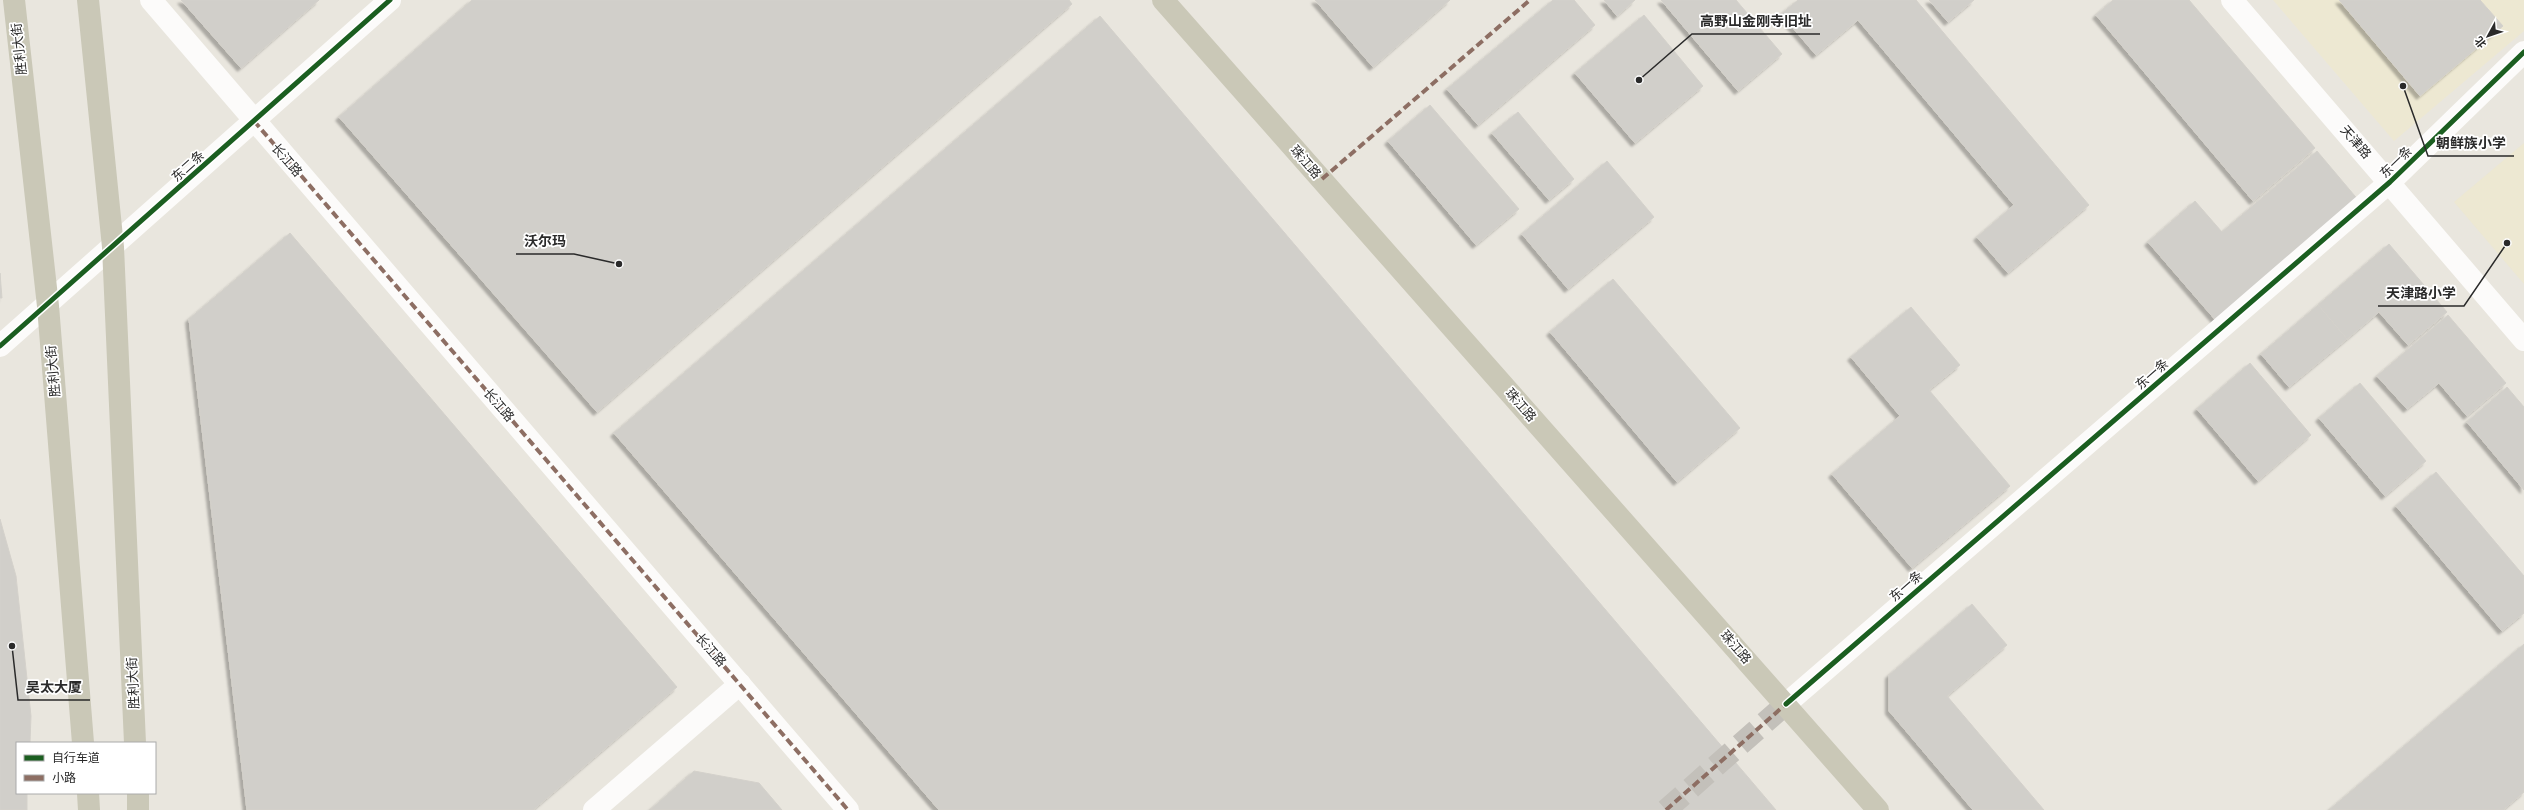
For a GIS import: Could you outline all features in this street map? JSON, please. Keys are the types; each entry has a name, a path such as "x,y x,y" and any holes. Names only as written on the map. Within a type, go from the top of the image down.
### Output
{"main road":[{"name":"胜利大街","path":"14,0 48,306 83,742"},
{"name":"胜利大街","path":"88,0 113,247 135,742"},
{"name":"珠江路","path":"1163,0 1878,810"},
{"path":"88,794 89,810"},
{"path":"138,794 138,810"}],"street":[{"name":"长江路","path":"151,0 848,810"},
{"name":"东二条","path":"0,346 48,306 390,0"},
{"name":"天津路","path":"2232,0 2390,182 2524,340"},
{"name":"东一条","path":"1786,704 2390,182 2524,52"},
{"path":"594,810 740,684"}],"shaded area":[{"path":"2273,0 2524,0 2524,31 2394,141"},
{"path":"2524,143 2524,284 2454,202"}],"building":[{"path":"181,0 319,0 241,68"},
{"path":"472,0 1069,0 1072,4 597,412 339,117"},
{"path":"1315,0 1450,0 1373,67"},
{"path":"1553,0 1574,0 1595,25 1478,125 1447,89"},
{"path":"1604,0 1635,0 1617,16"},
{"path":"1661,0 1736,0 1782,54 1738,91"},
{"path":"1798,0 1916,0 2089,205 2008,273 1977,237 2014,205 1858,20 1816,55 1781,14"},
{"path":"1929,0 1974,0 1948,22"},
{"path":"2113,0 2189,0 2315,148 2253,201 2096,15"},
{"path":"2339,0 2480,0 2503,26 2420,96"},
{"path":"1644,15 1703,86 1635,143 1575,73"},
{"path":"1100,16 1776,810 939,810 614,433"},
{"path":"1430,105 1519,209 1476,245 1388,141"},
{"path":"1518,112 1574,179 1549,200 1492,133"},
{"path":"2317,151 2360,202 2218,323 2148,242 2195,201 2222,232"},
{"path":"1607,161 1654,217 1568,289 1522,234"},
{"path":"290,233 677,687 533,810 247,810 189,319"},
{"path":"2389,244 2447,312 2408,345 2379,312 2347,339 2318,305"},
{"path":"0,273 2,298 0,298"},
{"path":"1613,279 1740,428 1677,482 1550,332"},
{"path":"2318,305 2347,339 2289,387 2261,354"},
{"path":"1911,307 1960,365 1929,390 2010,486 1912,568 1832,474 1900,416 1851,357"},
{"path":"2448,315 2506,383 2467,416 2439,383 2407,409 2377,376"},
{"path":"2250,363 2311,435 2258,481 2197,409"},
{"path":"2360,383 2426,461 2385,496 2319,418"},
{"path":"2507,387 2524,407 2524,490 2467,422"},
{"path":"2436,472 2524,576 2524,613 2502,631 2396,506"},
{"path":"0,519 16,576 31,716 30,742 16,742 16,794 27,794 27,810 0,810"},
{"path":"1972,604 2007,645 1947,696 2044,810 1973,810 1889,711 1889,675"},
{"path":"2524,644 2524,792 2503,810 2329,810"},
{"path":"694,771 759,783 782,810 650,810"}],"tunnel":[{"path":"1666,810 1786,704"}],"marked path":[{"path":"1322,179 1530,0"},
{"path":"254,121 848,810"},
{"path":"1666,810 1786,704"}],"cycle path":[{"path":"0,346 390,0"},
{"path":"1786,704 2390,182 2524,52"}],"place":[{"name":"高野山金刚寺旧址","path":"1639,80"},
{"name":"朝鲜族小学","path":"2403,86"},
{"name":"天津路小学","path":"2507,243"},
{"name":"沃尔玛","path":"619,264"},
{"name":"吴太大厦","path":"12,646"}]}
